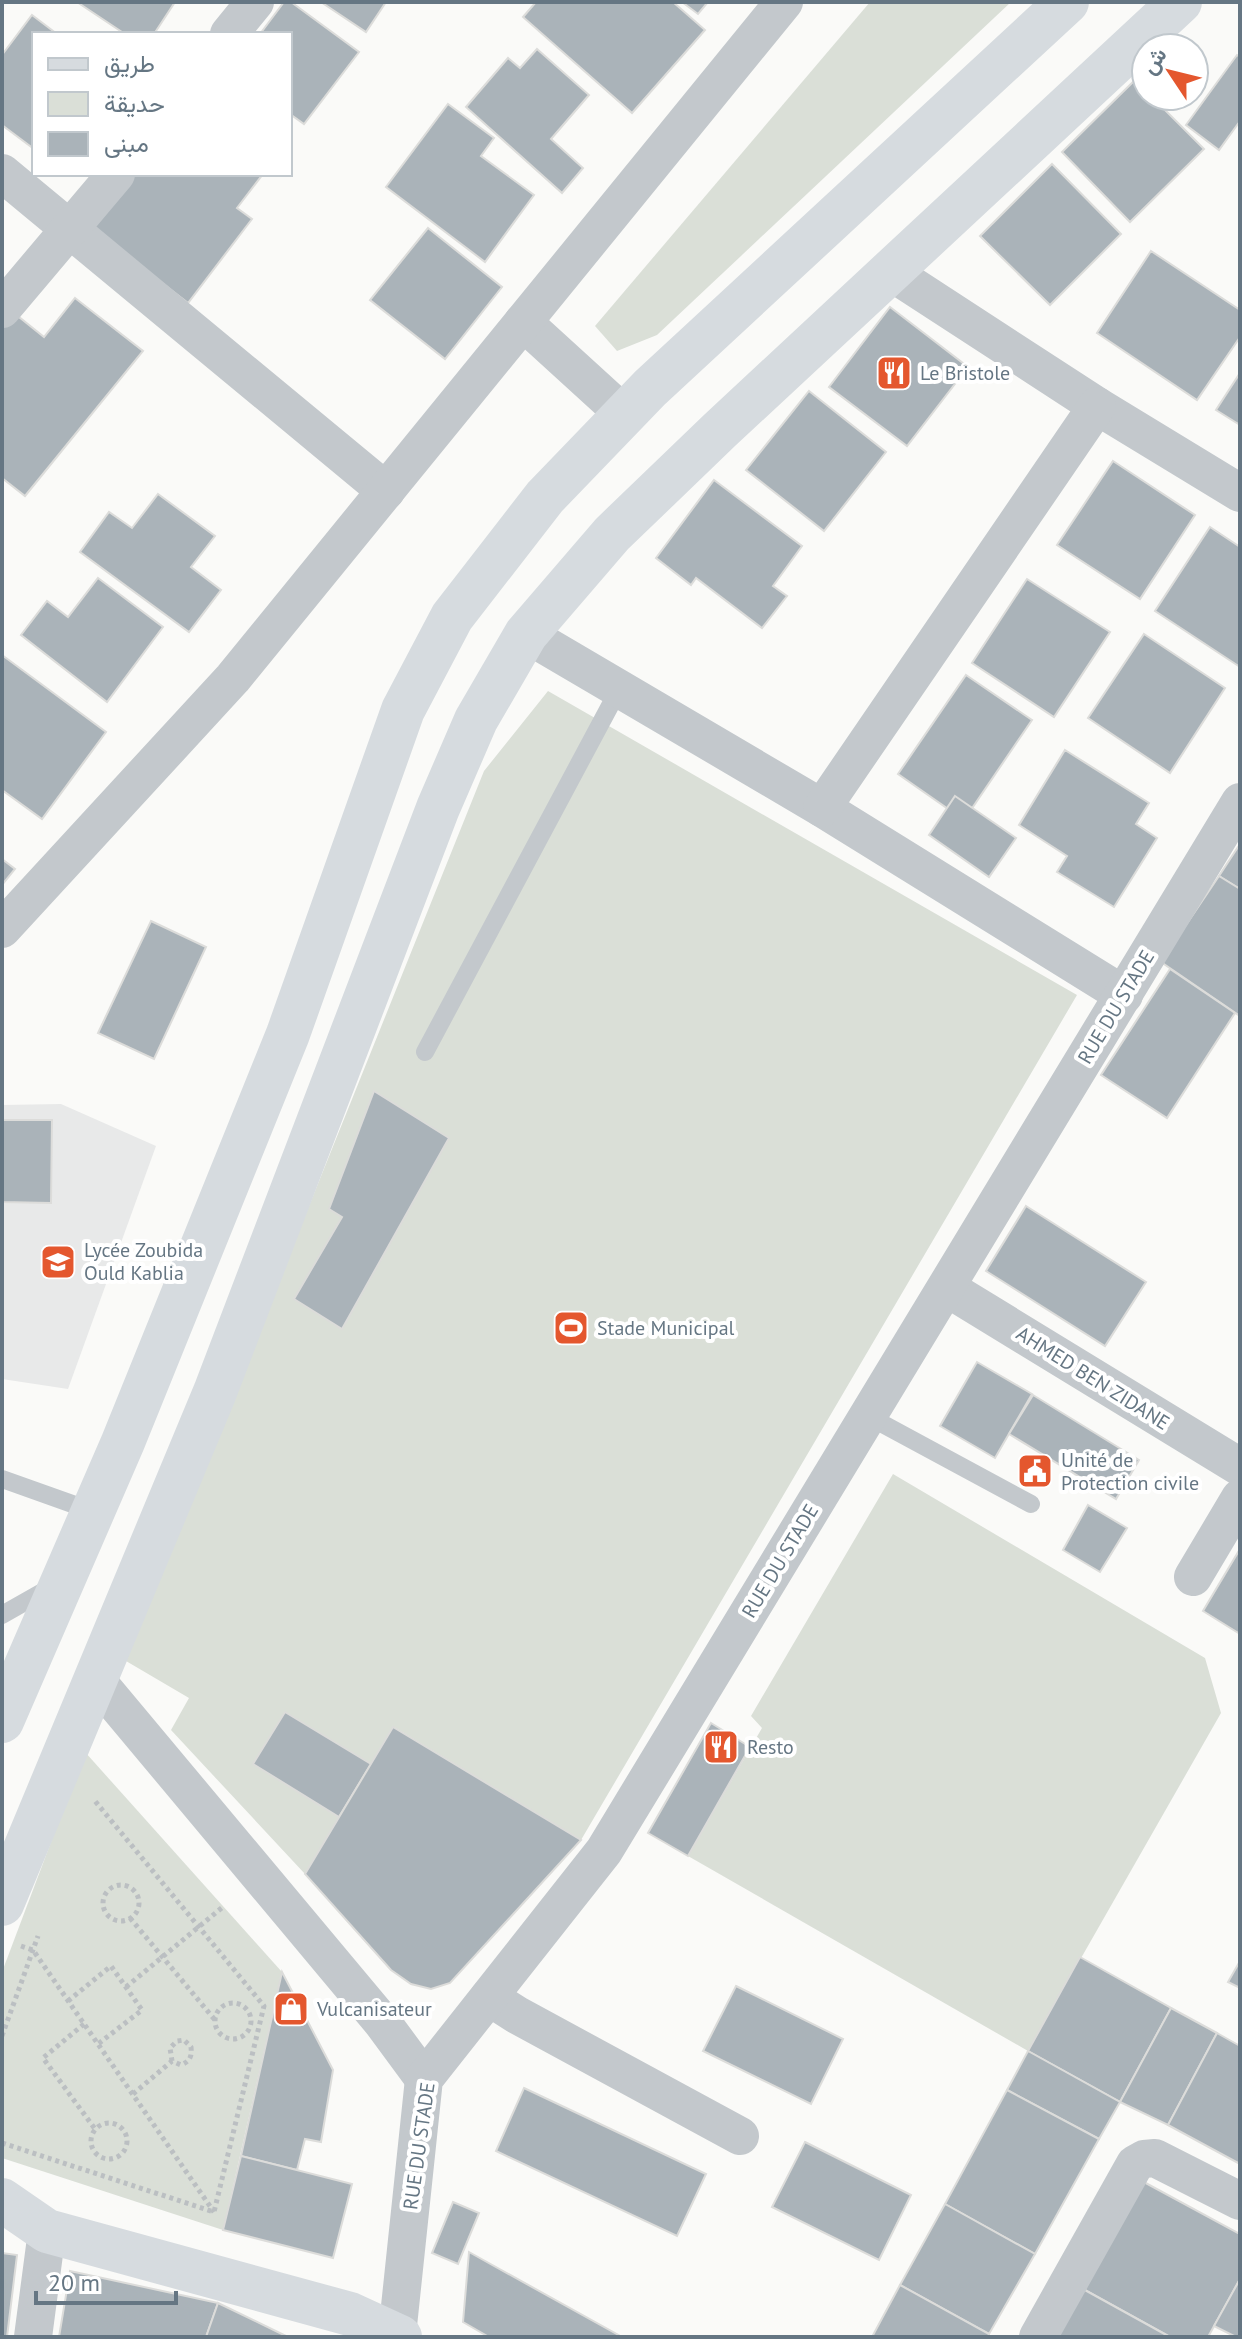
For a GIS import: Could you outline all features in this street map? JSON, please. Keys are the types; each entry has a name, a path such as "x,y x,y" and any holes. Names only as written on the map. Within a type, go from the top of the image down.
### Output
{"main road":[{"path":"2,1721 123,1442 288,1034 403,710 452,617 545,497 650,388 1067,2"},
{"path":"2,1904 215,1392 438,808 476,720 526,634 612,534 1180,2"},
{"path":"4,2203 47,2231 350,2314 399,2336"}],"street":[{"path":"231,32 255,2"},
{"path":"2,929 233,678 784,2"},
{"path":"2,173 386,491"},
{"path":"2,309 114,176"},
{"path":"891,272 1097,406 1240,493"},
{"path":"523,322 625,415"},
{"path":"822,808 1097,406"},
{"path":"526,634 822,808 1124,995"},
{"name":"RUE DU STADE","path":"399,2336 424,2079 604,1851 1240,802"},
{"name":"AHMED BEN ZIDANE","path":"947,1288 1240,1467"},
{"path":"1193,1577 1240,1498"},
{"path":"96,1680 382,2022 424,2079"},
{"path":"489,1997 740,2136"},
{"path":"1038,2337 1135,2164 1155,2158 1240,2201"},
{"path":"33,2337 47,2231"}],"lane":[{"path":"425,1052 619,689"},
{"path":"868,1416 1031,1504"},
{"path":"2,1479 92,1511"},
{"path":"2,1615 63,1581"}],"path":[{"path":"90,1795 264,2006 214,2212"},
{"path":"114,1885 127,1885 136,1893 139,1902 130,1918 118,1921 105,1912 103,1901 106,1891 114,1885"},
{"path":"126,1987 224,1906"},
{"path":"130,1918 215,2020 217,2031 230,2041 243,2037 252,2021 245,2007 234,2003 218,2010 215,2020"},
{"path":"2,2036 43,1922"},
{"path":"33,1950 214,2212"},
{"path":"68,2001 111,1966 126,1987 142,2010 98,2044"},
{"path":"84,2024 43,2058 95,2129"},
{"path":"184,2040 191,2047 189,2061 181,2065 172,2061 170,2048 177,2041 184,2040"},
{"path":"133,2094 172,2061"},
{"path":"110,2122 121,2126 128,2140 120,2156 107,2159 98,2156 91,2139 95,2129 110,2122"},
{"path":"2,2143 214,2212"}],"shaded area":[{"name":"Lycée Zoubida Ould Kablia","path":"61,1104 156,1146 68,1389 2,1379 2,1105"}],"green space":[{"path":"870,2 1011,2 657,335 617,351 595,326"},
{"name":"Stade Municipal","path":"548,691 1077,995 581,1840 394,1727 305,1874 171,1730 189,1698 126,1661 484,771"},
{"path":"893,1474 1205,1658 1221,1713 1028,2051 688,1856 762,1728 751,1716"},
{"path":"85,1752 282,1972 223,2230 2,2158 2,1972"}],"building":[{"path":"77,2 175,2 155,32 122,32"},
{"path":"284,2 291,2 359,52 304,124 292,115 292,32 262,32"},
{"path":"321,2 386,2 366,32"},
{"path":"536,2 673,2 705,30 632,113 523,17"},
{"path":"682,2 708,2 698,14"},
{"path":"32,15 54,32 32,32 32,148 2,125 2,55"},
{"path":"537,49 589,95 551,139 583,168 562,193 466,107 508,58 520,68"},
{"path":"1237,55 1240,57 1240,121 1219,150 1186,125 1195,112 1210,112 1210,92"},
{"path":"1130,85 1130,112 1167,112 1204,149 1130,222 1062,152"},
{"path":"448,104 494,138 481,156 534,195 485,262 386,187"},
{"path":"1052,164 1121,234 1050,305 980,236"},
{"path":"126,176 261,176 237,208 252,219 188,303 88,226"},
{"path":"428,228 502,287 445,359 370,300"},
{"path":"1151,251 1240,310 1240,337 1197,400 1097,333"},
{"path":"75,298 143,351 25,496 2,478 2,328 14,313 44,337"},
{"path":"890,307 968,367 907,446 829,387"},
{"path":"1240,373 1240,425 1216,410"},
{"path":"809,391 886,452 824,531 746,470"},
{"path":"1113,461 1195,515 1140,599 1057,545"},
{"path":"714,480 802,546 773,586 787,596 762,628 696,578 691,585 656,558"},
{"path":"158,494 215,536 191,567 221,590 189,632 80,552 109,512 132,528"},
{"path":"1210,527 1240,547 1240,667 1155,611"},
{"path":"98,578 163,627 107,702 21,635 47,601 68,617"},
{"path":"1027,579 1110,632 1054,717 972,663"},
{"path":"1144,634 1225,688 1170,773 1088,718"},
{"path":"2,655 106,732 42,819 2,790"},
{"path":"966,675 1032,720 964,820 898,774"},
{"path":"1065,750 1149,803 1136,824 1157,838 1114,907 1057,872 1067,856 1019,825"},
{"path":"955,796 1016,838 989,877 929,835"},
{"path":"1240,844 1240,889 1219,876"},
{"path":"2,859 15,869 2,885"},
{"path":"1219,876 1240,889 1240,1016 1161,962"},
{"path":"151,921 206,947 154,1059 98,1033"},
{"path":"1170,969 1235,1013 1167,1118 1101,1075"},
{"path":"374,1091 449,1138 342,1329 294,1299 342,1217 329,1209"},
{"path":"2,1120 52,1120 51,1203 2,1202"},
{"path":"1026,1206 1146,1282 1105,1346 986,1271"},
{"path":"977,1362 1032,1394 995,1458 940,1426"},
{"path":"1033,1395 1139,1460 1116,1499 1009,1434"},
{"path":"1088,1505 1127,1528 1100,1572 1063,1550"},
{"path":"1240,1549 1240,1634 1203,1611"},
{"path":"285,1712 371,1764 339,1817 253,1764"},
{"path":"711,1723 750,1747 688,1856 648,1833"},
{"path":"393,1727 581,1840 450,1983 431,1989 411,1984 391,1970 305,1874"},
{"path":"1080,1957 1171,2008 1120,2102 1028,2051"},
{"path":"1240,1961 1240,1988 1228,1982"},
{"path":"282,1972 333,2070 321,2142 305,2139 297,2170 241,2156"},
{"path":"736,1986 843,2039 811,2104 703,2051"},
{"path":"1171,2008 1217,2033 1168,2125 1120,2102"},
{"path":"1217,2033 1240,2046 1240,2164 1168,2125"},
{"path":"1028,2051 1120,2102 1099,2139 1007,2090"},
{"path":"524,2088 706,2174 677,2236 496,2151"},
{"path":"1007,2090 1099,2139 1035,2254 945,2204"},
{"path":"805,2142 911,2195 879,2260 772,2207"},
{"path":"241,2156 352,2184 333,2258 223,2230"},
{"path":"1142,2181 1240,2234 1240,2279 1208,2337 1170,2337 1083,2289"},
{"path":"453,2202 479,2213 458,2264 432,2253"},
{"path":"945,2204 1035,2254 989,2334 900,2285"},
{"path":"469,2252 622,2337 489,2337 463,2322"},
{"path":"2,2253 17,2255 7,2337 2,2337"},
{"path":"70,2271 218,2303 206,2337 59,2337"},
{"path":"1240,2279 1240,2337 1236,2337 1214,2326"},
{"path":"900,2285 989,2334 988,2337 872,2337"},
{"path":"1083,2289 1170,2337 1055,2337"},
{"path":"218,2303 288,2337 206,2337"}],"place":[{"name":"Le Bristole","path":"894,373"},
{"name":"Lycée Zoubida Ould Kablia","path":"58,1262"},
{"name":"Stade Municipal","path":"571,1328"},
{"name":"Unité de Protection civile","path":"1035,1471"},
{"name":"Resto","path":"721,1747"},
{"name":"Vulcanisateur","path":"291,2009"}]}
